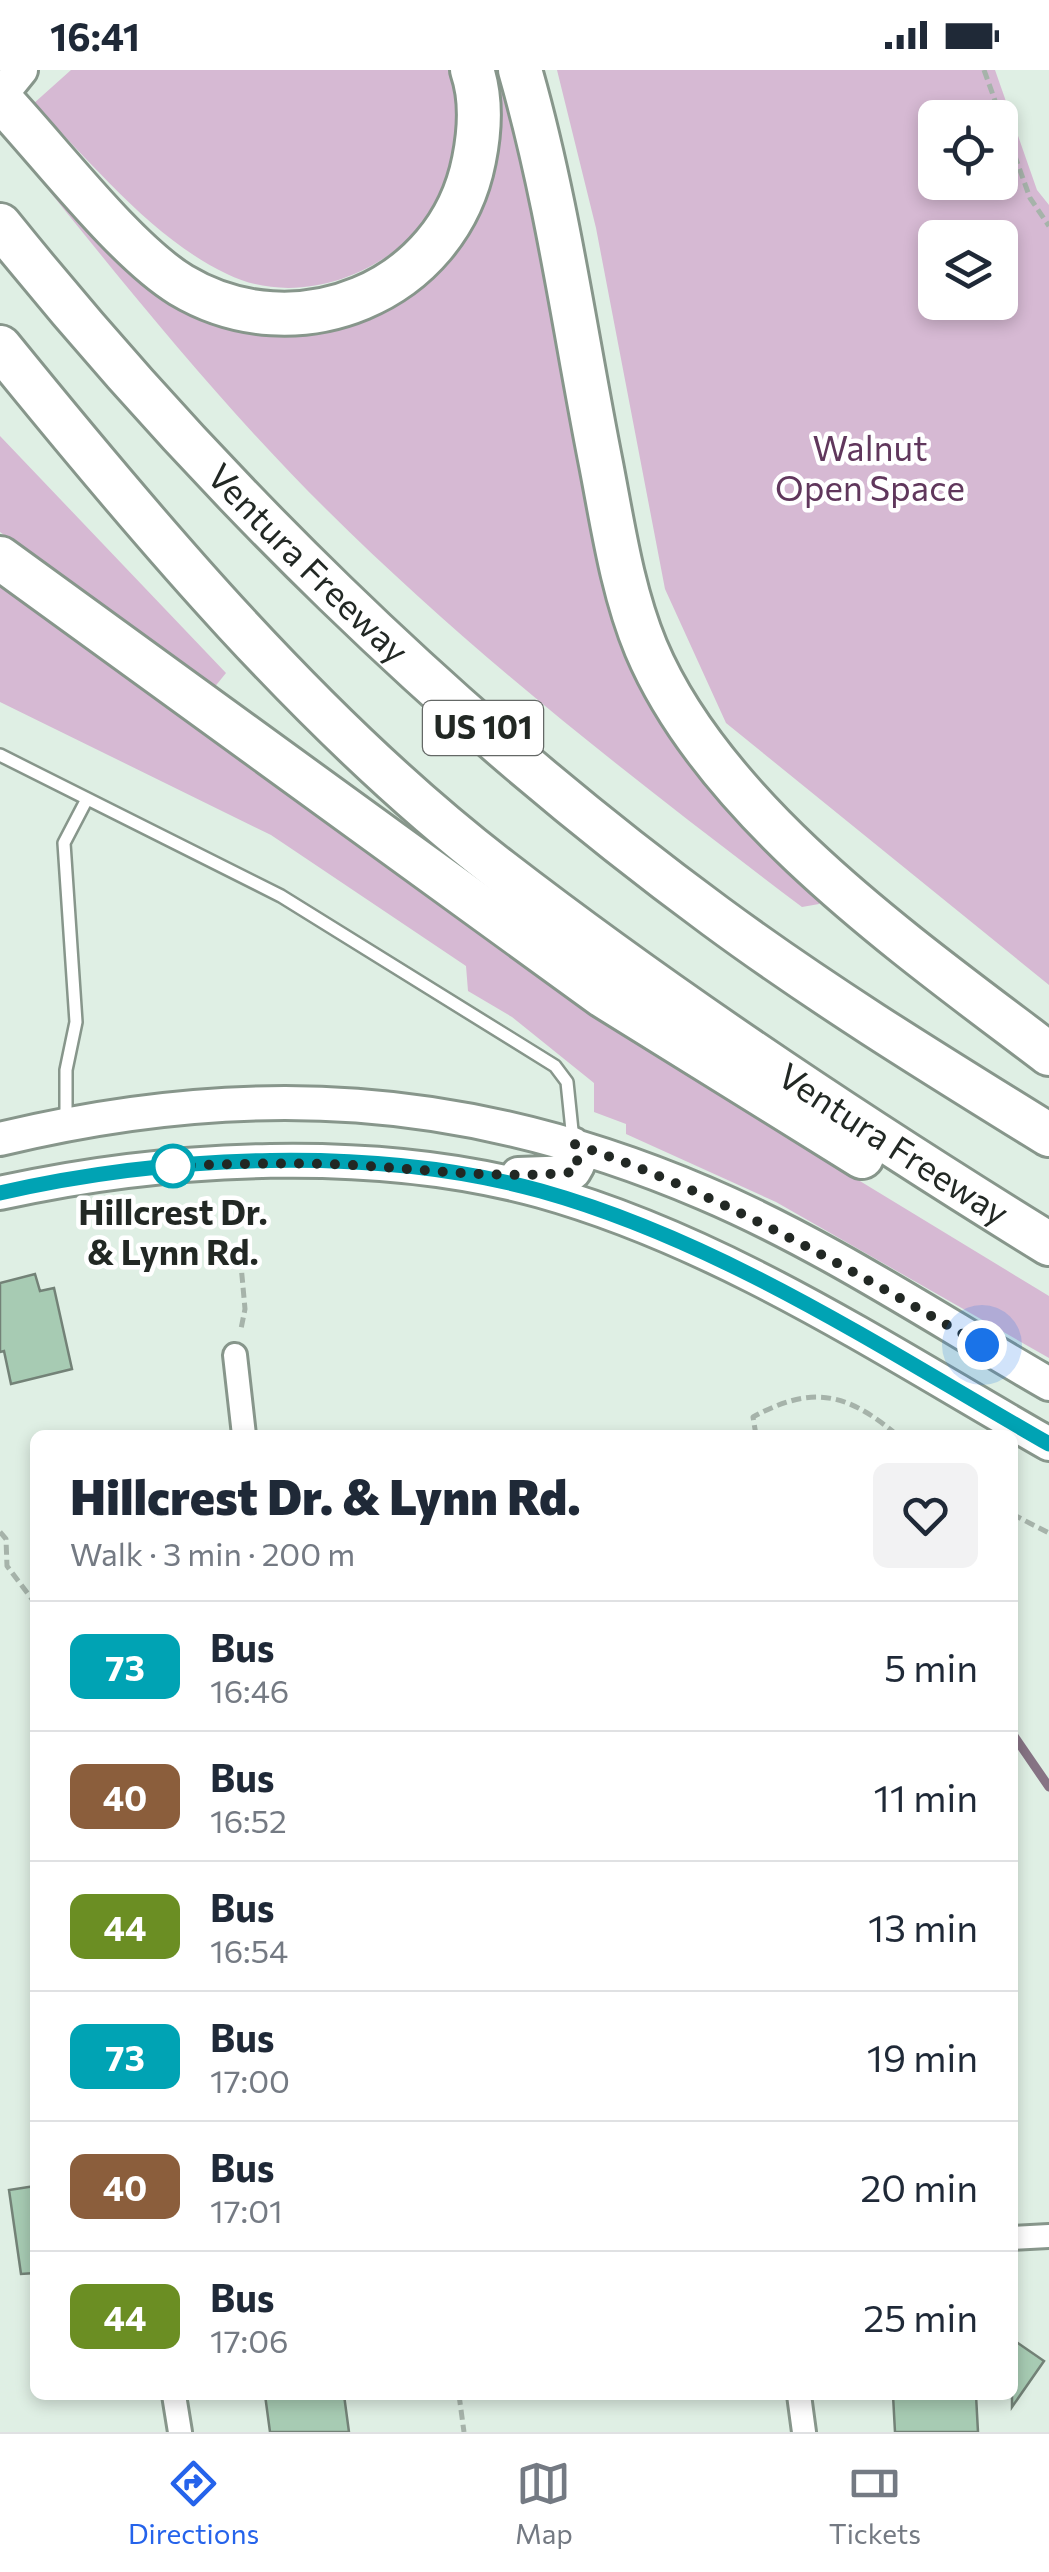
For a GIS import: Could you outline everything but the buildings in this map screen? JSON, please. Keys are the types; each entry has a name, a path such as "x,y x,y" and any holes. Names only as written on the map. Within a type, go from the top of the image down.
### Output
{"highway":[{"path":"0,97 127,238 180,285 233,308 279,316 336,310 379,293 418,262 450,226 469,184 480,133 472,70"},
{"path":"520,70 618,553 647,650 702,745 766,819 932,962 1049,1054"},
{"name":"Ventura Freeway","path":"0,226 78,322 280,537 480,726 568,802 756,946 1049,1135"},
{"name":"Ventura Freeway","path":"0,347 82,449 236,620 358,746 498,869 790,1077 1049,1244"},
{"path":"0,558 603,996 752,1092 905,1182 1049,1253"}],"main road":[{"path":"0,97 21,70"},
{"path":"0,1139 144,1110 375,1104 445,1114 574,1144 706,1194 780,1230 1049,1384"},
{"path":"464,1176 574,1172 578,1165 574,1144"},
{"path":"0,1193 85,1175 214,1164 348,1165 464,1176 540,1191 718,1259 1049,1444"}],"street":[{"path":"235,1356 243,1430"},
{"path":"1018,2238 1049,2236"},
{"path":"175,2400 180,2432"},
{"path":"800,2400 804,2432"}],"lane":[{"path":"0,754 295,904 555,1066 567,1082 574,1144"},
{"path":"66,1123 66,1070 76,1022 64,843 87,799"}],"path":[{"path":"984,70 1030,198 1049,226"},
{"path":"240,1243 244,1316"},
{"path":"755,1430 752,1417 788,1398 832,1396 868,1410 891,1430"},
{"path":"1018,1517 1049,1533"},
{"path":"0,1532 6,1538 7,1566 30,1596"},
{"path":"460,2400 464,2432"}],"green space":[{"path":"71,70 453,70 458,126 453,169 433,211 385,257 324,284 291,288 258,285 199,259 148,220 33,104"},
{"path":"486,70 502,70 611,584 822,896 819,904 802,907 679,813 498,667 383,564 287,470 211,386 30,167 39,155 72,186 270,322 429,264"},
{"name":"Walnut Open Space","path":"557,70 995,70 1006,100 918,100 918,200 1018,200 1018,136 1037,190 1049,205 1049,985 726,723 665,589 596,228"},
{"path":"0,436 226,673 213,689 0,532"},
{"path":"0,580 563,990 753,1116 1049,1296 1049,1358 776,1202 626,1134 626,1124 594,1112 594,1083 512,1017 468,991 466,966 271,835 0,702"}],"waterway":[{"path":"1018,1742 1049,1787"}],"bus line":[{"name":"73","path":"0,1193 85,1175 145,1168 263,1163 411,1169 540,1191 718,1259 1049,1444"}],"place":[{"name":"Hillcrest Dr. & Lynn Rd.","path":"173,1166"}],"route":[{"path":"173,1166 263,1163 411,1169 464,1176 548,1174 574,1172 578,1165 574,1144 706,1194 780,1230 982,1345"}]}
